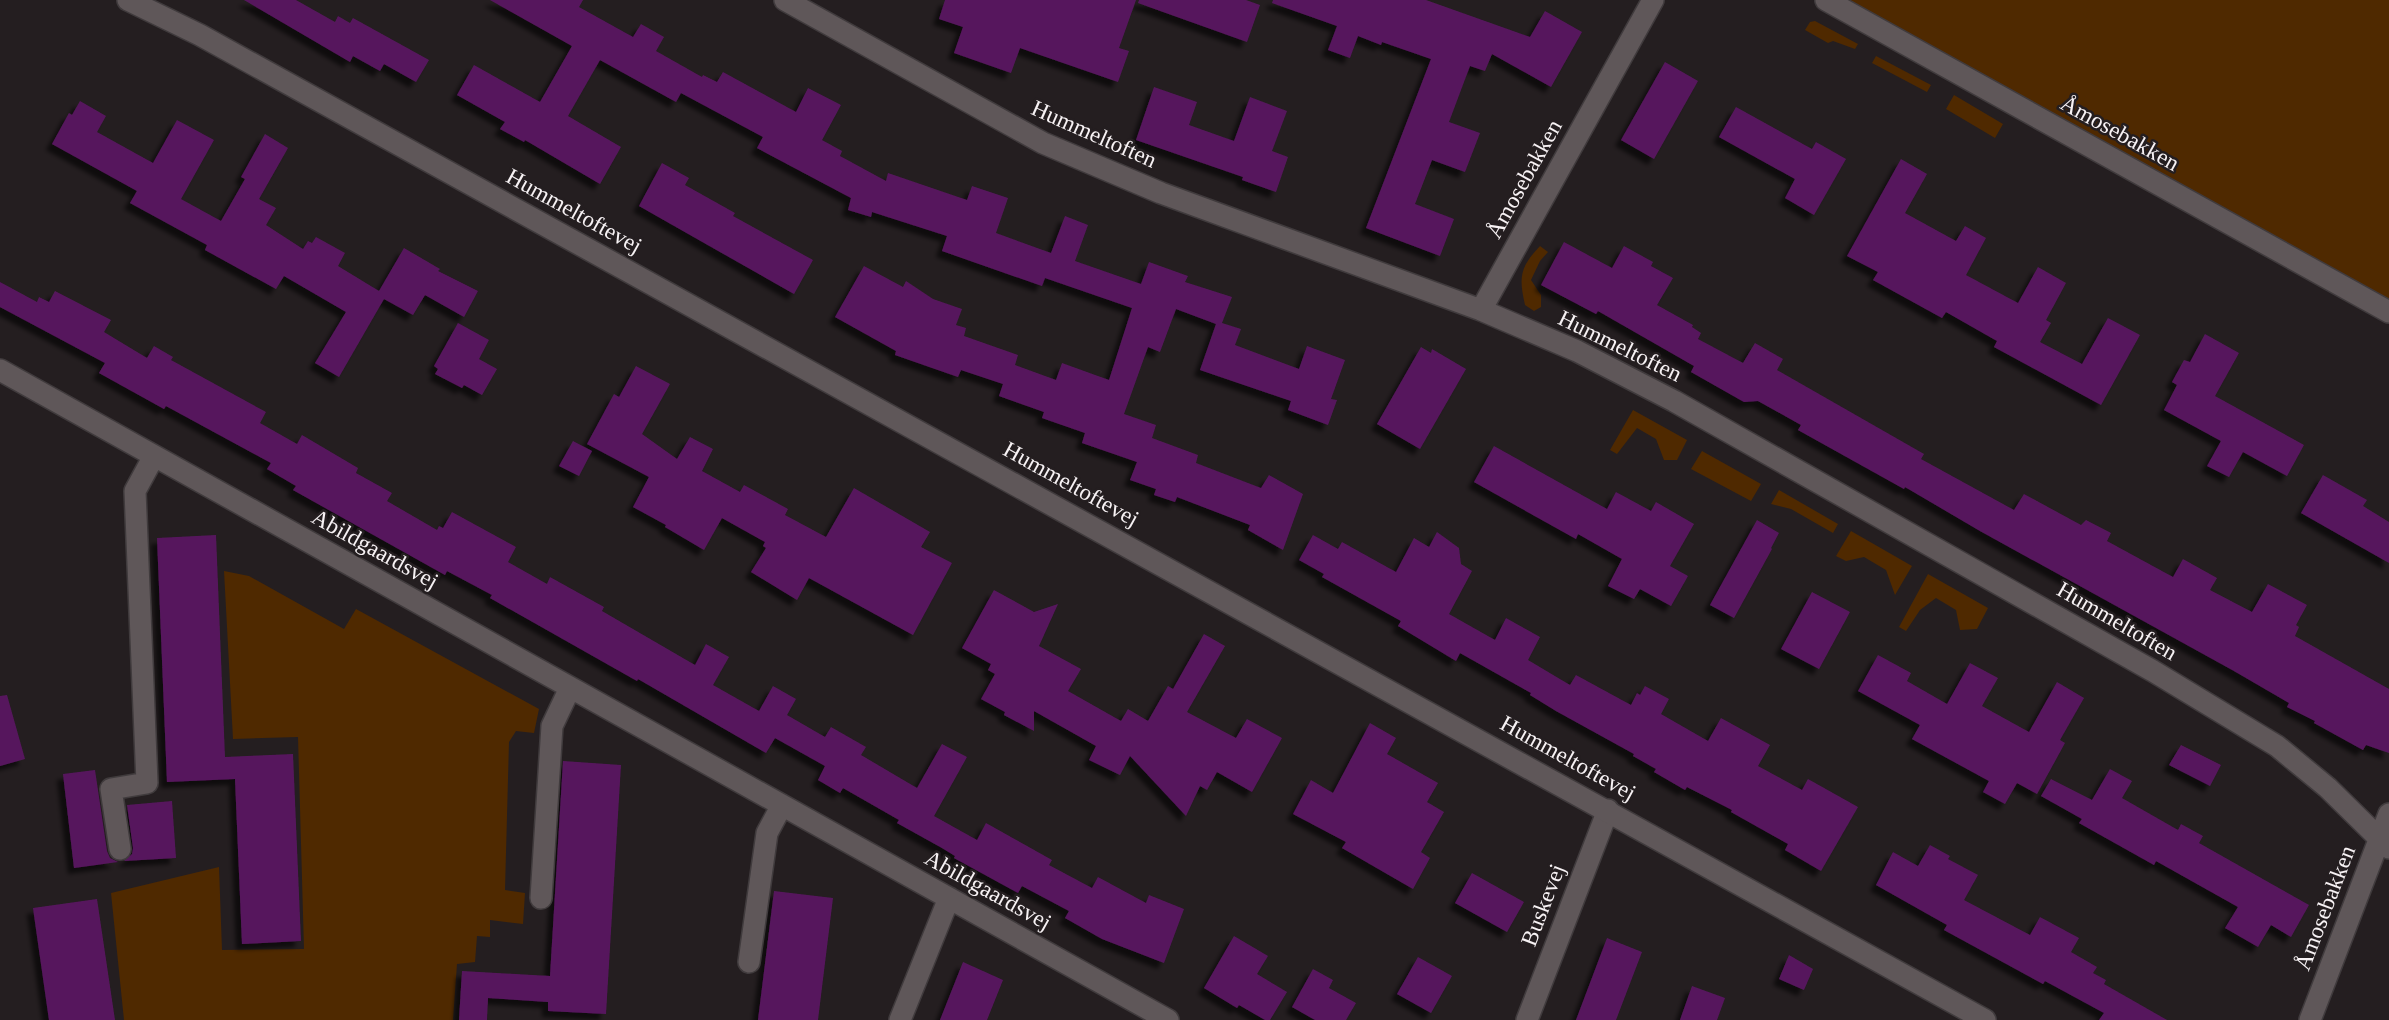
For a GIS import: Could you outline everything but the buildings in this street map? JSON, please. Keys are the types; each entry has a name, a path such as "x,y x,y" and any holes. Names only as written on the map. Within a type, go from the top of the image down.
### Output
{"street":[{"name":"Hummeltoftevej","path":"128,0 201,35 1985,1020"},
{"name":"Hummeltoften","path":"785,0 1043,143 1161,193 1481,310 1577,351 1674,401 2164,678 2277,746 2328,788 2384,843"},
{"name":"Åmosebakken","path":"1481,310 1653,0"},
{"name":"Åmosebakken","path":"1826,0 2389,312"},
{"name":"Abildgaardsvej","path":"0,370 1168,1020"},
{"path":"120,849 111,789 147,783 135,491 154,456"},
{"path":"541,898 552,726 570,688"},
{"path":"750,962 767,833 782,806"},
{"name":"Buskevej","path":"1527,1020 1608,810"},
{"name":"Åmosebakken","path":"2310,1020 2384,843 2389,814"},
{"path":"900,1020 948,898"}],"shaded area":[{"path":"1847,0 2389,0 2389,300"},
{"path":"1815,21 1858,44 1855,49 1833,41 1828,43 1805,30 1810,22"},
{"path":"1876,56 1931,85 1927,92 1872,63"},
{"path":"1954,95 2003,124 1995,138 1946,109"},
{"path":"1540,246 1548,252 1540,261 1531,280 1541,295 1541,307 1534,311 1525,305 1522,274 1524,267"},
{"path":"1633,410 1687,440 1677,460 1664,460 1656,439 1637,428 1617,454 1610,450"},
{"path":"1702,451 1761,484 1751,501 1691,469"},
{"path":"1779,490 1838,524 1833,533 1791,509 1771,504"},
{"path":"1851,531 1912,566 1895,595 1886,570 1864,557 1846,561 1836,556"},
{"path":"224,571 249,576 344,629 356,609 539,709 534,733 516,731 509,742 505,890 525,893 523,924 490,920 490,937 477,936 475,962 457,964 453,1020 124,1020 111,893 219,867 222,950 304,949 298,737 233,739"},
{"path":"1928,574 1988,608 1977,629 1960,630 1956,610 1936,598 1920,610 1906,631 1899,627"}]}
